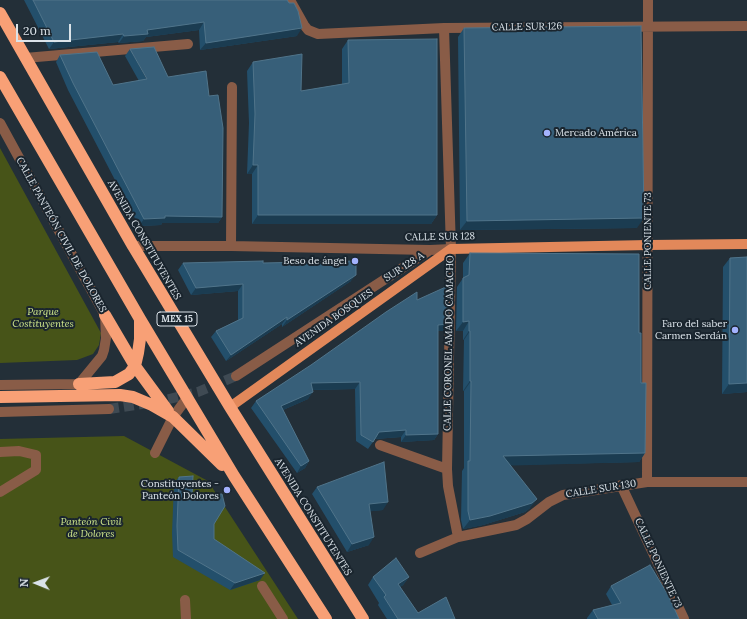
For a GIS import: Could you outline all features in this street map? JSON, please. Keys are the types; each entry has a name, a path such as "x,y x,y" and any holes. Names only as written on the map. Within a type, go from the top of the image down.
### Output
{"highway":[{"name":"AVENIDA CONSTITUYENTES","path":"0,13 133,246 230,407 363,619"},
{"name":"MEX 15","path":"0,77 140,320 234,476 326,619"},
{"path":"105,315 135,366 173,417 234,476"},
{"path":"79,384 116,382 129,374 135,366 140,339 140,320"},
{"path":"0,397 120,395 133,397 148,403 173,417"}],"main road":[{"name":"CALLE SUR 128","path":"451,249 747,244"},
{"name":"AVENIDA BOSQUES","path":"230,407 451,249"}],"street":[{"name":"CALLE SUR 126","path":"290,0 308,30 318,34 444,28 747,26"},
{"name":"CALLE PONIENTE 73","path":"647,482 648,0"},
{"name":"CALLE CORONEL AMADO CAMACHO","path":"444,28 451,249 447,470 448,486 458,537"},
{"path":"25,58 188,44"},
{"path":"231,246 232,87"},
{"name":"CALLE PANTEÓN CIVIL DE DOLORES","path":"0,123 105,315 106,338 102,356 79,384"},
{"name":"CALLE SUR 128","path":"133,246 451,249"},
{"name":"SUR 128 A","path":"236,376 430,250"},
{"path":"0,385 79,384"},
{"path":"155,453 173,417 188,398"},
{"path":"0,412 109,409"},
{"path":"380,445 447,470"},
{"path":"0,452 19,451 36,454 36,470 0,492"},
{"name":"CALLE SUR 130","path":"420,553 458,537 516,525 527,519 549,502 563,495 647,482 747,482"},
{"name":"CALLE PONIENTE 73","path":"621,485 684,619"},
{"path":"262,586 283,619"},
{"path":"185,600 186,619"}],"green space":[{"name":"Parque Costituyentes","path":"0,148 101,333 99,345 93,354 77,360 0,363"},
{"name":"Panteón Civil de Dolores","path":"124,436 208,481 298,619 0,619 0,439"}],"building":[{"path":"33,0 287,0 289,3 294,3 298,11 302,28 206,43 204,22 147,30 148,34 124,36 123,34 54,42"},
{"name":"Mercado América","path":"641,26 644,218 467,221 464,28"},
{"path":"437,39 437,215 258,215 258,165 253,165 255,114 253,62 302,54 301,91 349,83 348,40"},
{"path":"154,47 168,77 206,71 209,96 218,95 223,128 222,217 165,216 165,218 144,219 60,55 97,52 113,85 147,79 130,49"},
{"path":"470,253 639,254 639,333 641,333 641,383 646,383 645,453 503,456 537,499 532,503 490,516 470,520 468,511 468,461 470,461 470,331 469,321 463,322 463,278 469,275"},
{"name":"Faro del saber Carmen Serdán","path":"747,257 747,383 729,384 730,258"},
{"path":"263,261 263,263 356,261 356,275 287,320 287,317 231,355 216,331 243,318 243,284 196,288 183,263"},
{"path":"448,286 448,324 438,325 438,434 406,435 406,430 379,432 373,442 361,435 360,382 311,383 313,392 281,406 309,461 301,466 256,401 417,292 417,300"},
{"path":"384,462 388,502 369,504 374,537 352,544 317,487"},
{"path":"193,476 192,496 222,494 225,506 214,524 214,539 265,573 235,583 178,550 177,526 179,477"},
{"path":"396,558 409,577 398,584 418,613 446,597 455,619 398,619 384,597 386,595 373,577"},
{"path":"650,565 668,595 679,619 598,619 593,610 621,603 611,586"}],"tunnel":[{"path":"109,409 161,401 198,392 236,376"}],"place":[{"name":"Mercado América","path":"547,133"},
{"name":"Beso de ángel","path":"355,261"},
{"name":"Faro del saber Carmen Serdán","path":"735,330"},
{"name":"Constituyentes - Panteón Dolores","path":"227,490"}]}
